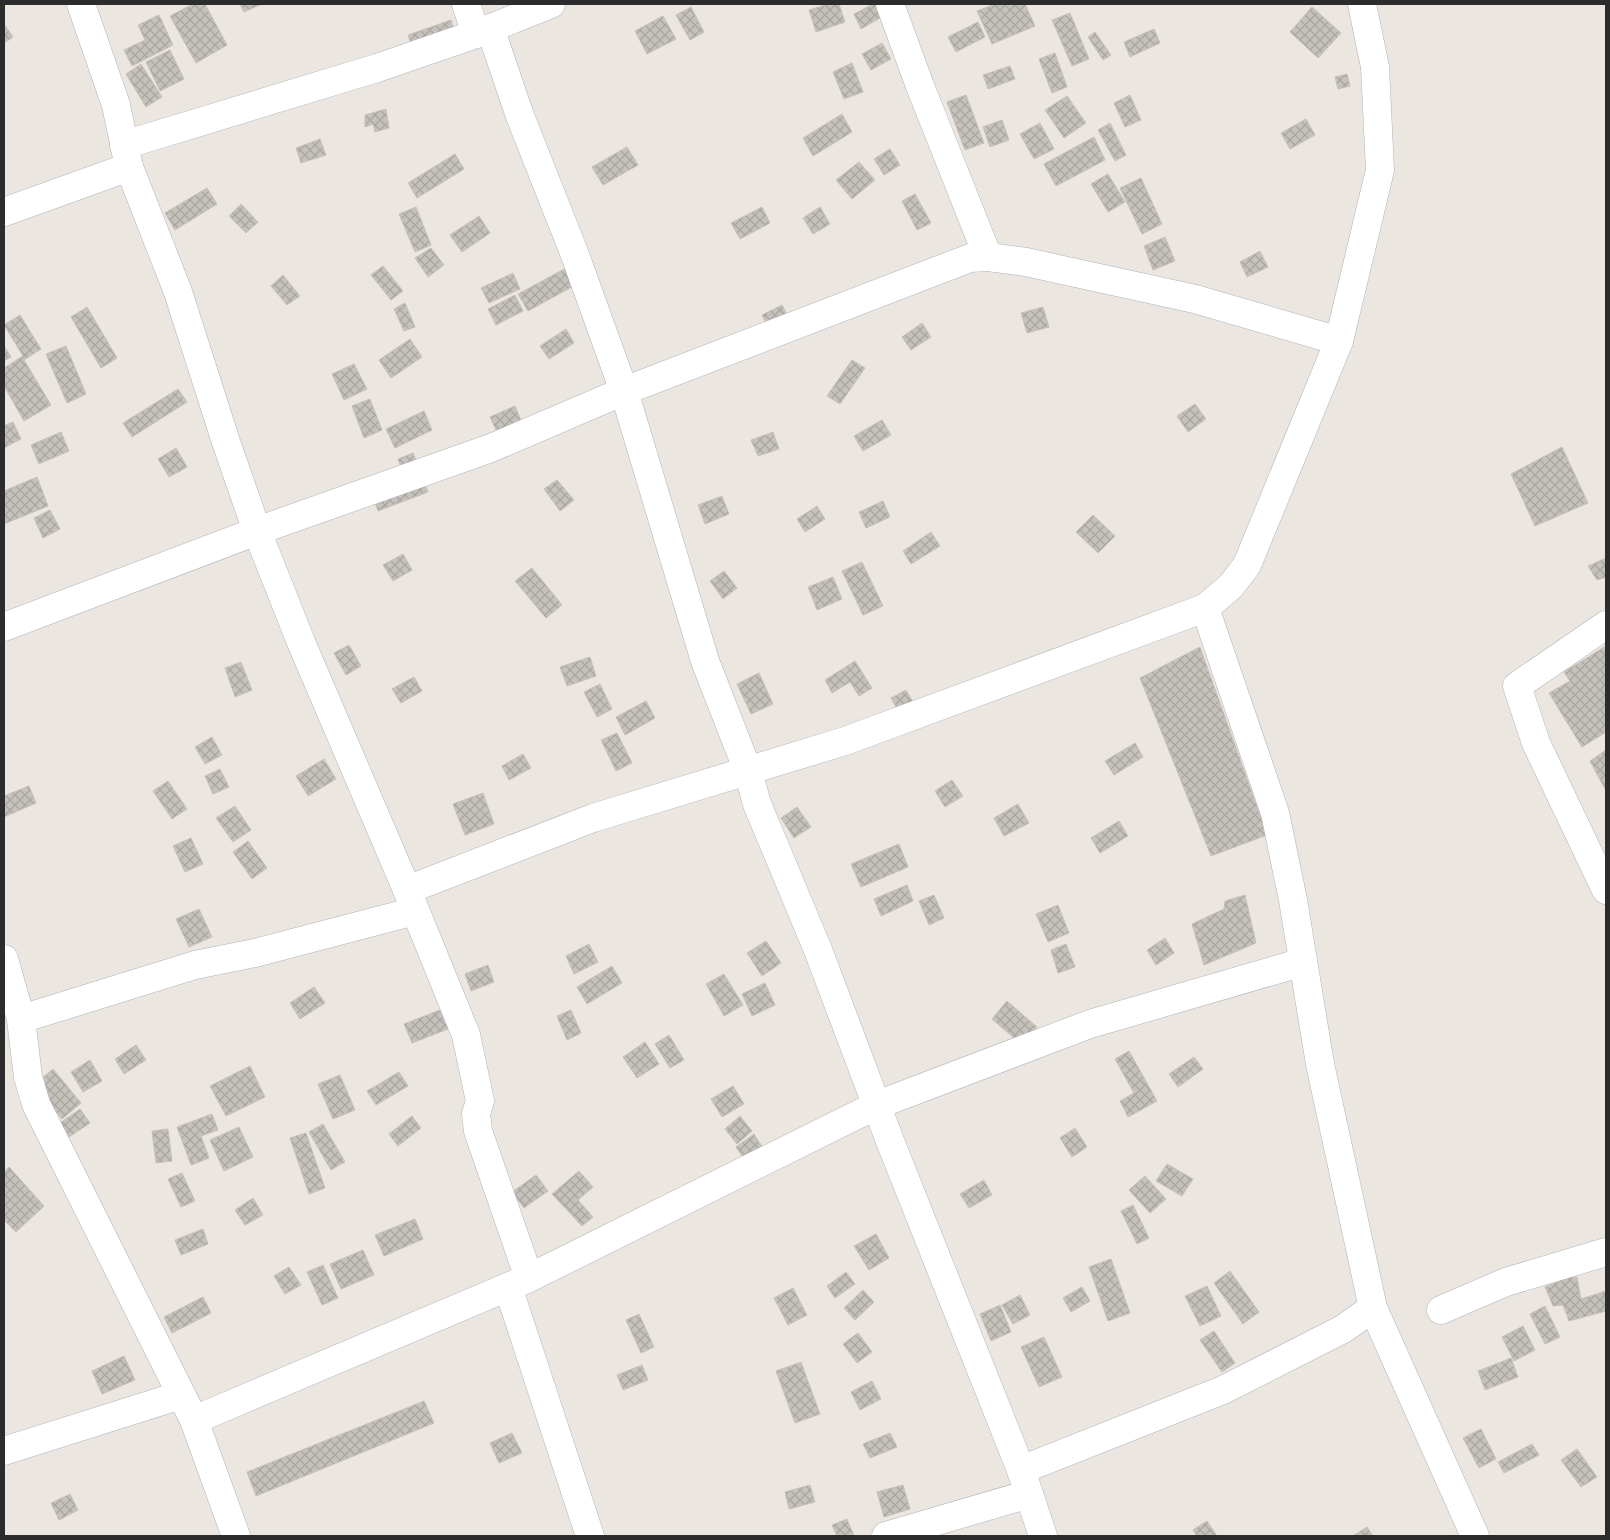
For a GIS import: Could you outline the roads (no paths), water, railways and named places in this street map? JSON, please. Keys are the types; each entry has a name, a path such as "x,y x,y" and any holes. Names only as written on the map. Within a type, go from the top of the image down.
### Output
{"street":[{"path":"82,4 116,105 126,156 158,244 170,269 226,442 258,531 301,642 411,900 466,1035 480,1101 476,1114 478,1131 590,1536"},
{"path":"466,4 483,31 520,116 575,255 624,391 705,660 748,771 757,804 818,950 890,1141 1025,1482 1043,1536"},
{"path":"4,212 126,156 483,31 551,4"},
{"path":"890,4 920,86 988,257"},
{"path":"16,1035 195,965 255,953 411,900 593,818 846,741 1205,608 1231,586 1247,565 1339,341 1380,170 1375,67 1362,4"},
{"path":"4,627 258,531 491,448 624,391 970,258 988,257 1026,262 1195,299 1339,341"},
{"path":"1205,608 1275,813 1293,900 1320,1064 1372,1308 1475,1536"},
{"path":"1606,625 1516,686 1536,742 1606,890"},
{"path":"4,959 16,1035 36,1104 194,1420 236,1536"},
{"path":"194,1420 519,1282 878,1105 1090,1024 1303,962"},
{"path":"1441,1310 1506,1282 1606,1252"},
{"path":"886,1536 1025,1482 1223,1390 1343,1329 1372,1308"},
{"path":"4,1451 182,1395"}]}
